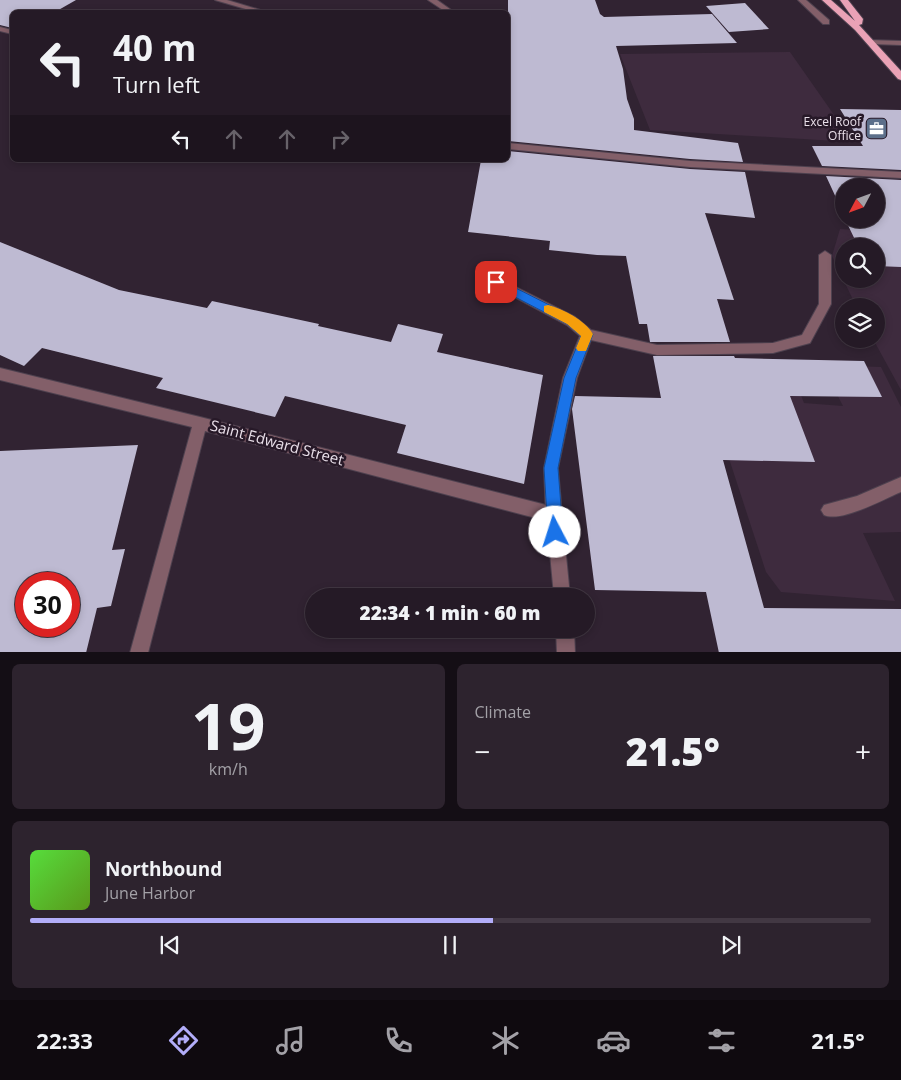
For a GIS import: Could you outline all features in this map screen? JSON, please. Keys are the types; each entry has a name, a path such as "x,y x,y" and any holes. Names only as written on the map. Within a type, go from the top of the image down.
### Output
{"highway":[{"path":"826,0 872,42 901,77"},
{"path":"844,0 859,19 858,28"}],"street":[{"path":"219,0 237,3 257,10"},
{"path":"432,0 447,10"},
{"path":"802,0 826,22"},
{"path":"872,42 901,43"},
{"path":"510,146 690,164 901,175"},
{"path":"496,282 571,321 587,334 657,350 773,348 806,339 825,304 825,255"},
{"path":"561,588 551,468 570,378 587,334"},
{"name":"Saint Edward Street","path":"0,374 200,423 554,515"},
{"path":"139,652 200,423"},
{"path":"829,510 858,503 901,484"},
{"path":"565,638 566,652"}],"shaded area":[{"path":"790,52 853,142 650,130 620,54"},
{"path":"840,229 901,233 901,390 878,348 885,348 885,298 852,298 847,288 885,288 885,238 837,238"},
{"path":"835,246 835,262 832,256"},
{"path":"789,365 804,403 843,406 822,365 881,367 901,407 901,532 863,533 895,601 781,592 766,572 721,434"}],"building":[{"path":"0,0 76,0 58,10 10,10 10,28 0,25"},
{"path":"508,0 595,0 600,14 604,17 712,14 737,43 616,46 623,69 627,99 634,119 634,130 738,143 743,162 690,159 510,141 510,10 508,10"},
{"path":"745,3 769,29 729,32 706,6"},
{"path":"840,109 901,110 901,170 822,166 812,146 863,146"},
{"path":"510,151 690,169 745,172 755,218 705,213 734,300 717,299 730,342 650,342 647,324 639,324 626,256 549,250 550,241 468,232 481,162 510,162"},
{"path":"826,176 864,178 835,178 835,196"},
{"path":"885,179 901,180 901,267 885,266 885,238 854,238 849,228 885,228"},
{"path":"0,242 119,290 207,308 212,301 391,342 398,324 443,334 437,352 543,375 524,484 397,453 406,425 285,396 275,417 156,388 163,378 42,348 24,366 0,355"},
{"path":"653,356 734,356 735,358 864,361 882,397 790,396 815,462 723,460 764,608 901,609 901,652 719,652 706,592 595,590 572,409 575,396 661,398"},
{"path":"138,445 112,550 125,549 111,606 97,608 86,652 0,652 0,451"}],"slow traffic":[{"path":"548,309 571,321 587,334 582,348"}],"place":[{"name":"Excel Roof Office","path":"877,129"}],"route":[{"path":"496,282 571,321 587,334 570,378 551,468 555,532"}]}
